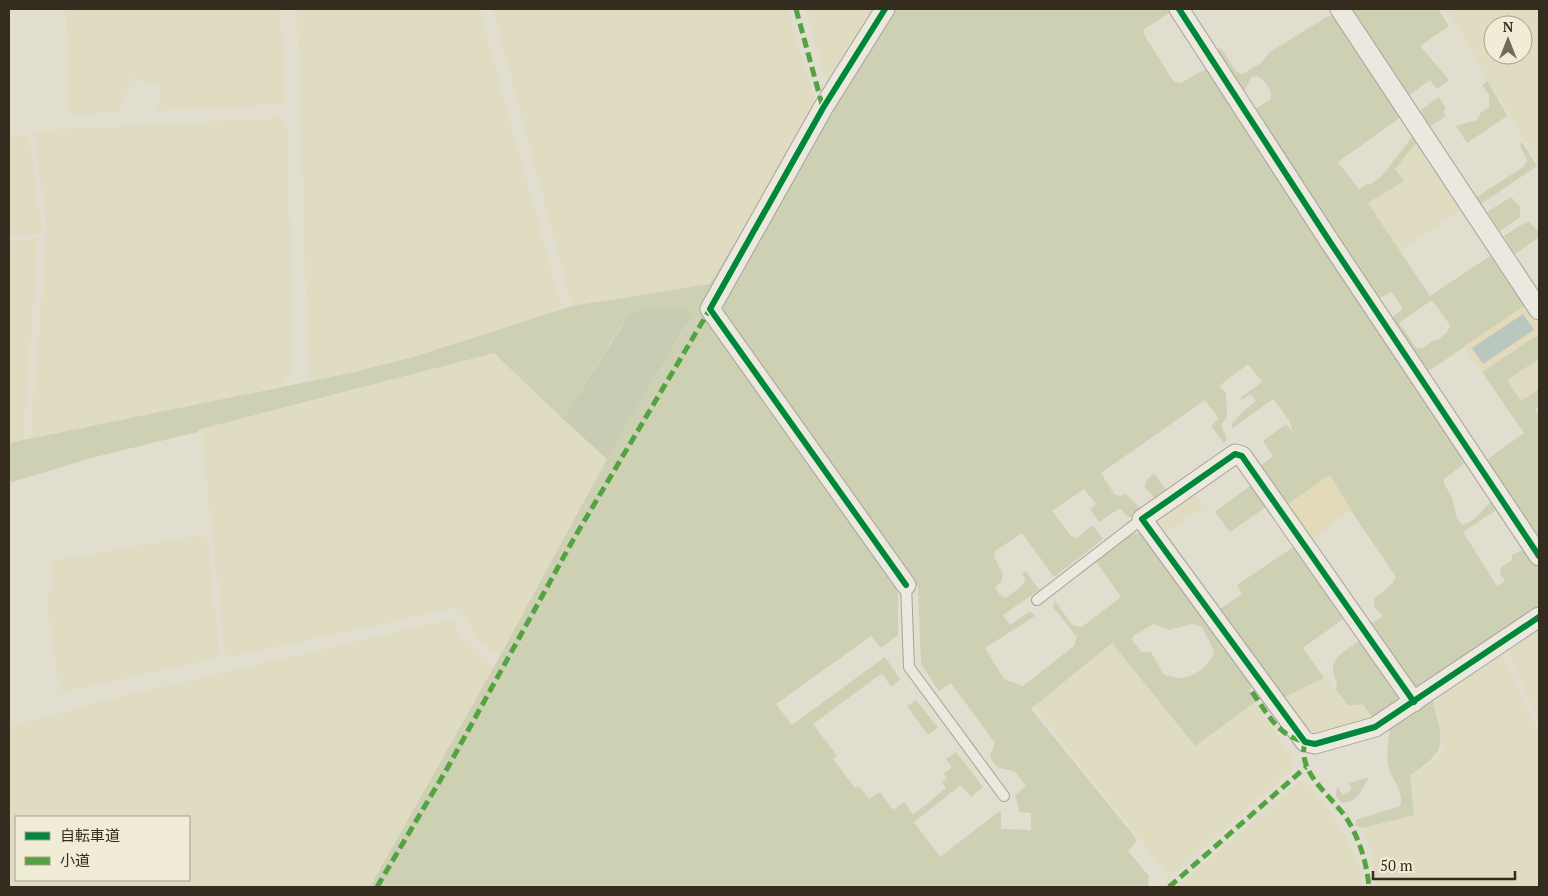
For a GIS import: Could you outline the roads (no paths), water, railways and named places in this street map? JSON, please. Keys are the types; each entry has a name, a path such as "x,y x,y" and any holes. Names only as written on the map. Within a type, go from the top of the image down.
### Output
{"street":[{"path":"885,9 823,108 710,309 906,585"},
{"path":"1179,9 1330,242 1539,556"},
{"path":"1340,9 1539,310"},
{"path":"1414,702 1242,456 1235,454 1142,519 1305,742 1315,744 1375,727 1414,702 1539,617"}],"lane":[{"path":"1036,600 1142,519"},
{"path":"906,585 909,667 1004,796"}]}
